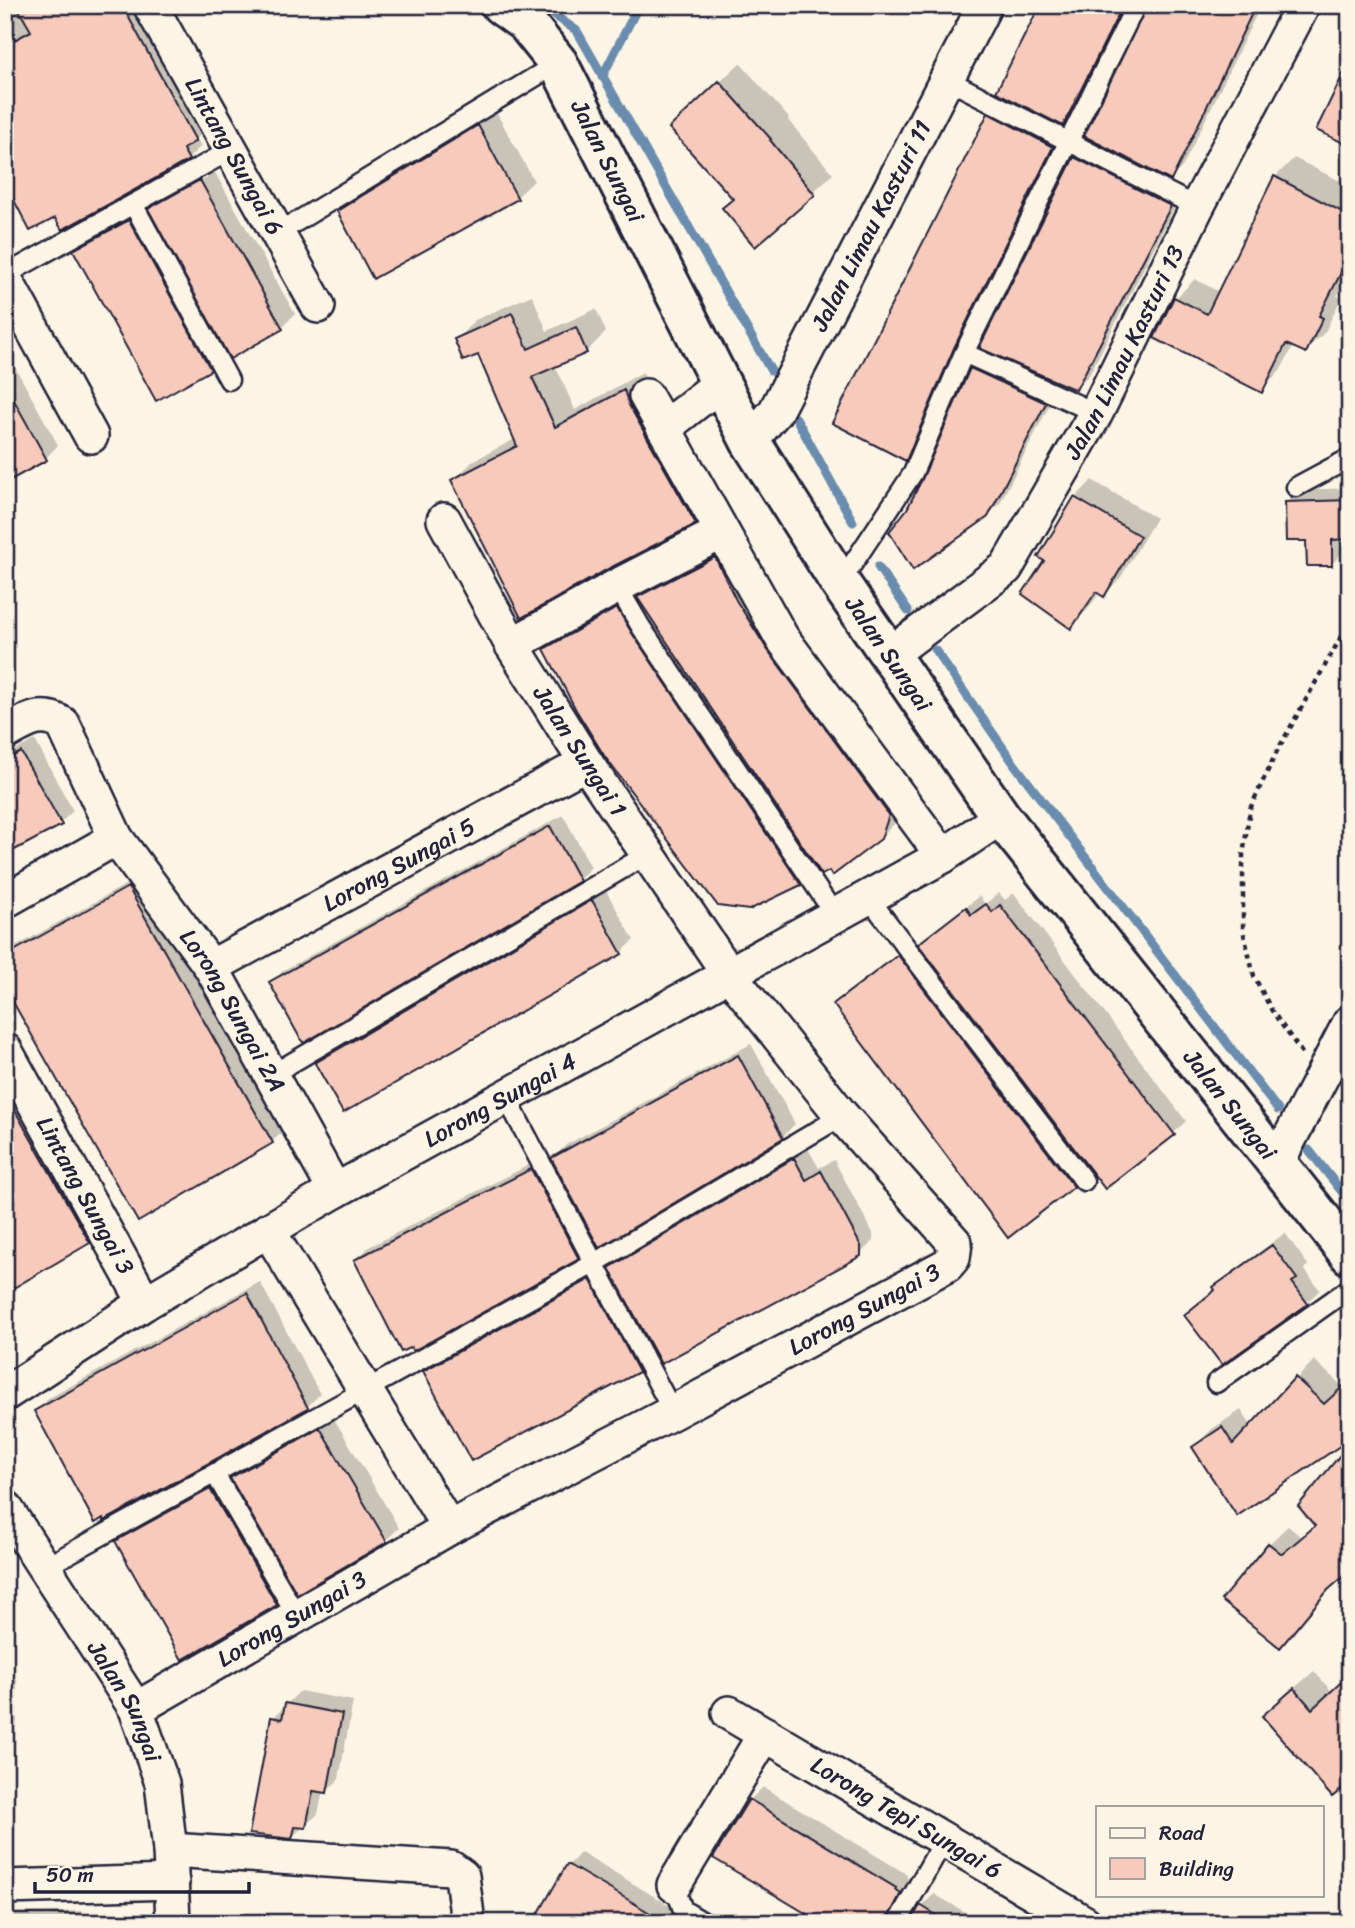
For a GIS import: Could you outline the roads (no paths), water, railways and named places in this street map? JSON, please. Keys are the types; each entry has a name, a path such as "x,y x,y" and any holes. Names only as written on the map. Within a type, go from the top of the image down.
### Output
{"street":[{"name":"Lintang Sungai 6","path":"150,5 318,306"},
{"name":"Jalan Sungai","path":"501,5 526,23 558,63 750,442 840,583 1001,817 1350,1255"},
{"name":"Jalan Limau Kasturi 11","path":"750,442 775,412 985,5"},
{"name":"Jalan Limau Kasturi 13","path":"889,654 1006,568 1096,413 1197,207 1303,5"},
{"path":"5,277 91,436"},
{"path":"664,428 720,383"},
{"path":"646,396 782,638 943,856"},
{"name":"Jalan Sungai 1","path":"444,520 512,645 586,762 729,974"},
{"path":"512,645 617,586 722,532"},
{"name":"Lorong Sungai 2A","path":"5,733 36,717 54,718 63,723 116,838 211,967 335,1191"},
{"name":"Lorong Sungai 5","path":"211,967 586,762"},
{"name":"Lorong Sungai 4","path":"5,1394 145,1303 335,1191 943,856 1001,817"},
{"path":"5,901 116,838"},
{"name":"Lorong Sungai 3","path":"136,1709 449,1528 673,1412 947,1265 953,1258 956,1243 842,1116 729,974"},
{"path":"1277,1163 1350,1022"},
{"name":"Lintang Sungai 3","path":"5,1050 145,1303"},
{"path":"268,1230 449,1528"},
{"name":"Jalan Sungai","path":"5,1507 136,1709 162,1783 171,1866 173,1923"},
{"name":"Lorong Tepi Sungai 6","path":"729,1713 1085,1923"},
{"path":"674,1885 765,1734"},
{"path":"5,1887 171,1866 451,1868 461,1876 468,1923"}],"lane":[{"path":"840,583 913,474 964,353 1136,5"},
{"path":"278,233 558,63"},
{"path":"946,79 1197,207"},
{"path":"5,277 231,150"},
{"path":"133,204 229,380"},
{"path":"964,353 1096,413"},
{"path":"1296,486 1350,457"},
{"path":"617,586 641,627 835,915"},
{"path":"271,1075 648,854"},
{"path":"868,897 1084,1181"},
{"path":"506,1097 673,1412"},
{"path":"45,1567 595,1263 842,1116"},
{"path":"1216,1383 1350,1287"},
{"path":"215,1474 297,1616"},
{"path":"897,1923 944,1840"},
{"path":"674,1885 683,1910 705,1923"}],"waterway":[{"path":"540,5 577,31 771,371"},
{"path":"602,77 639,5"},
{"path":"796,418 853,522"},
{"path":"878,567 908,611"},
{"path":"935,650 1015,765 1278,1110"},
{"path":"1309,1150 1350,1202"}]}
